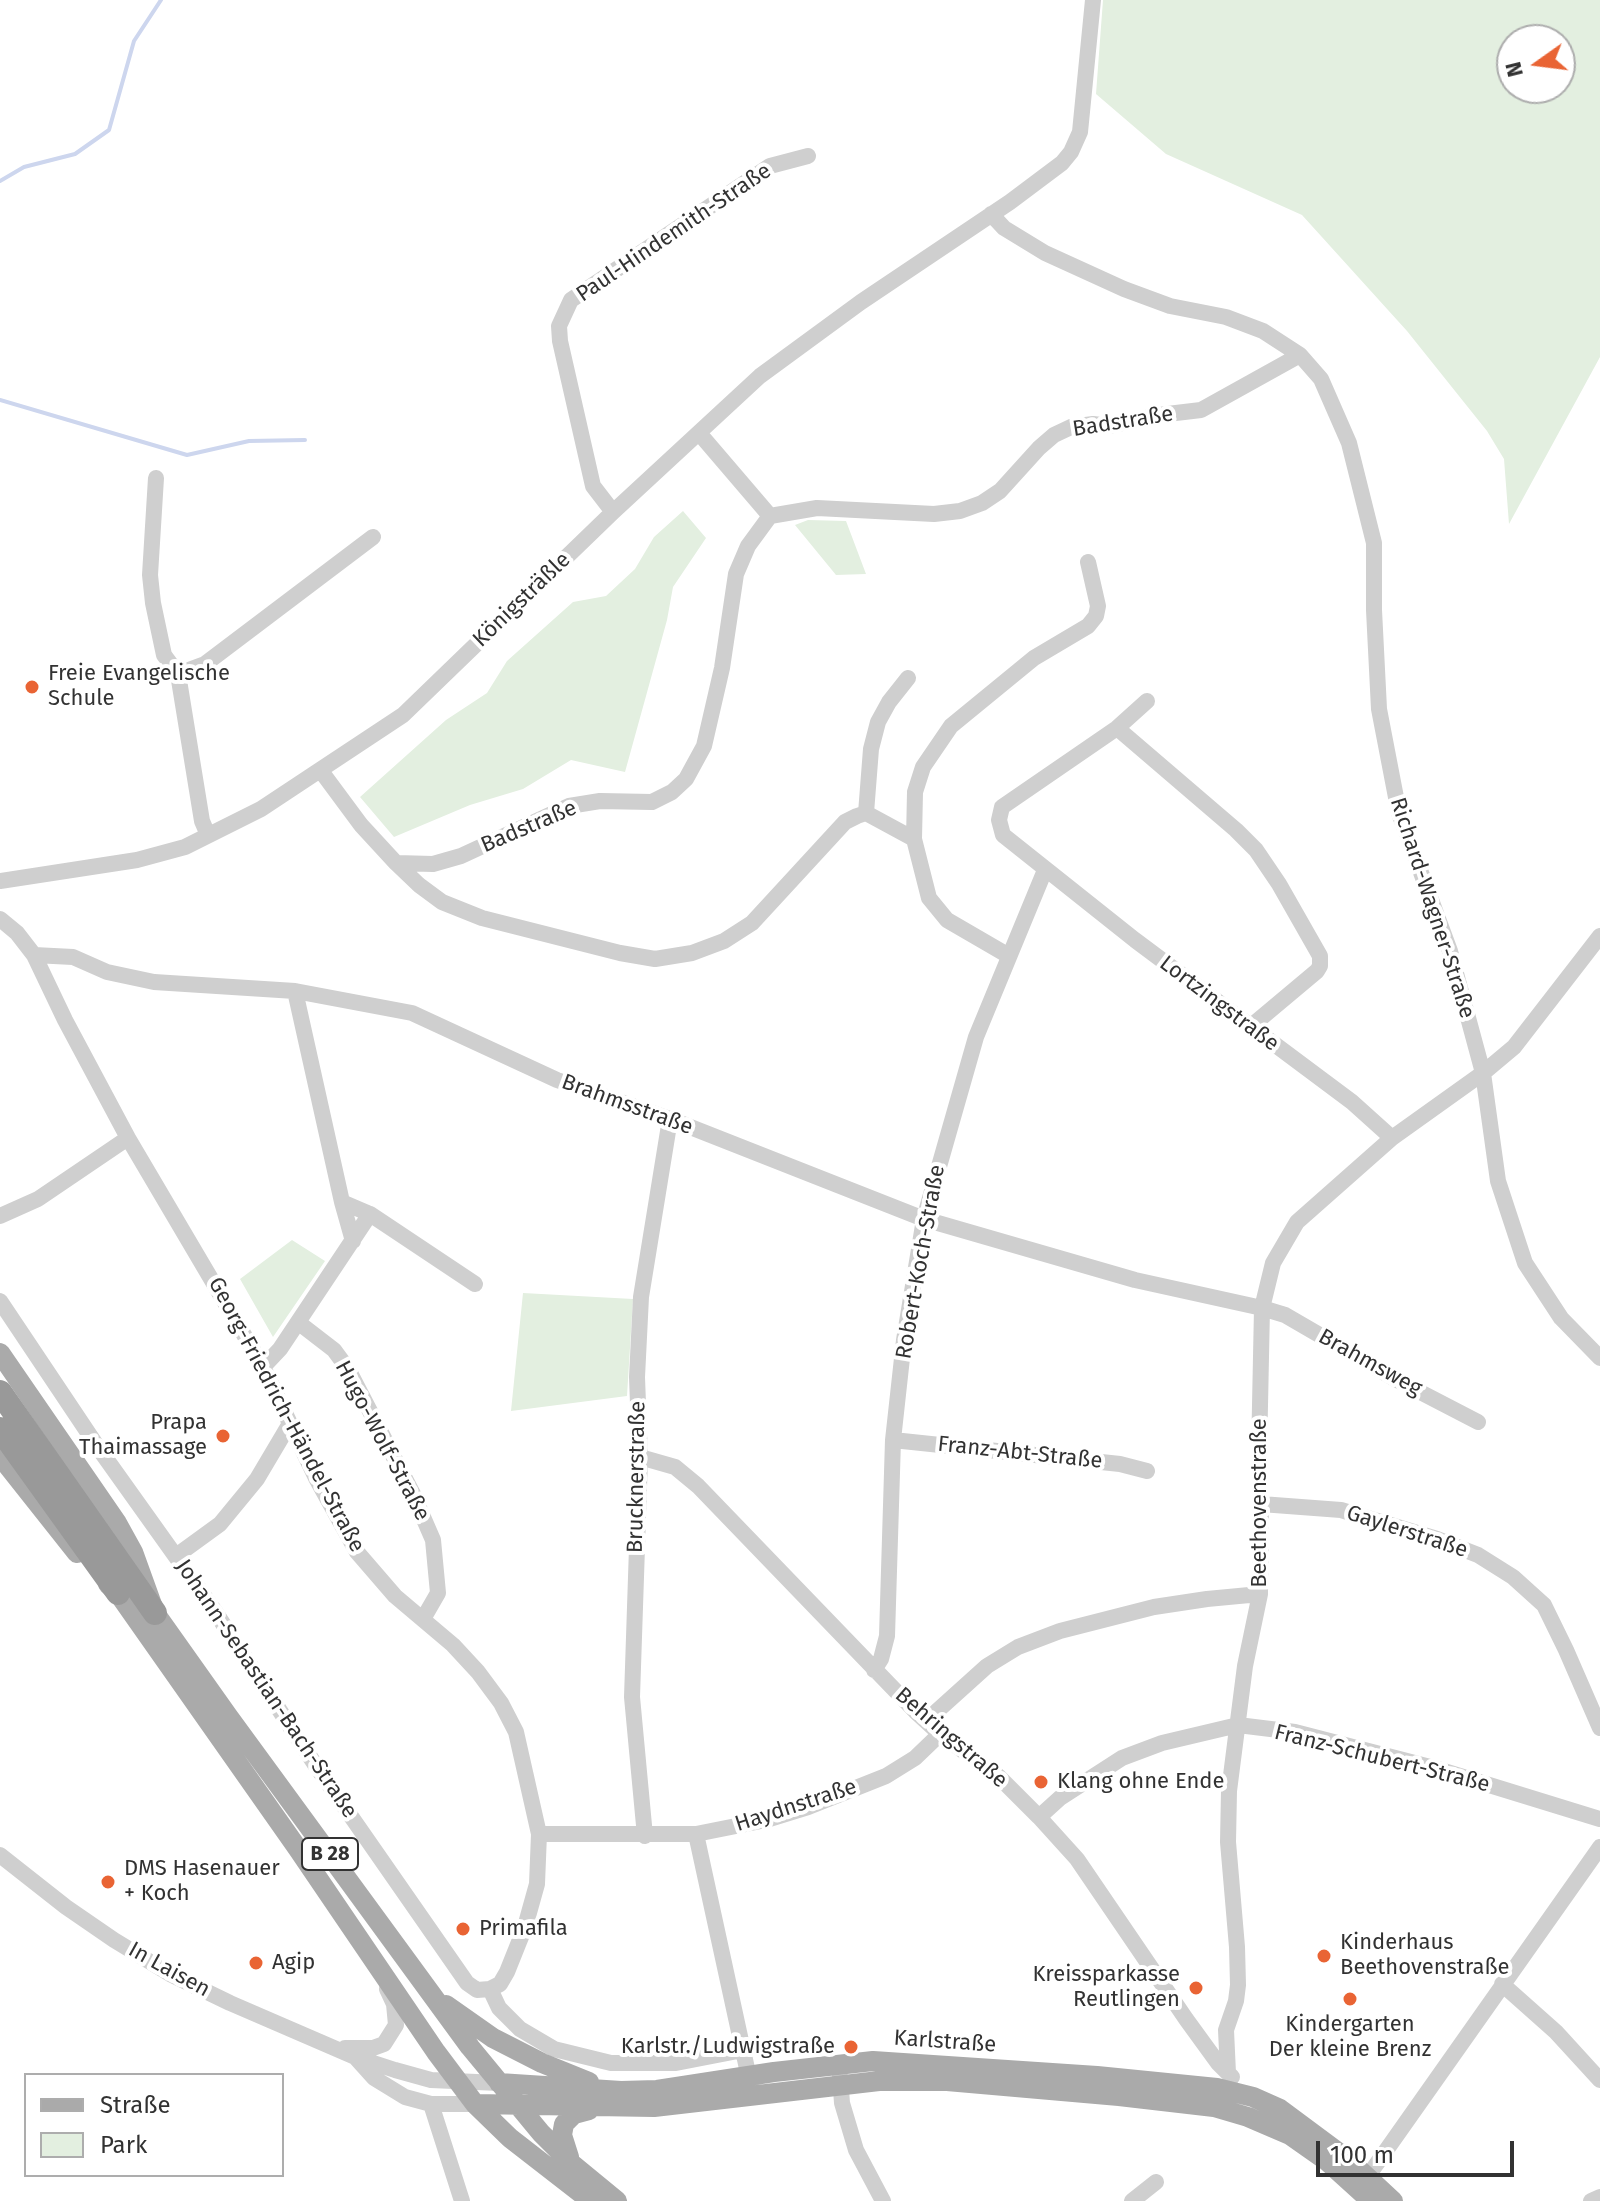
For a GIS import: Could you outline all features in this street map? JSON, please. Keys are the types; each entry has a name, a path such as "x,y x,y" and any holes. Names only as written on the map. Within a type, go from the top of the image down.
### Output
{"highway":[{"name":"B 28","path":"0,1392 155,1613"},
{"name":"B 28","path":"0,1429 118,1593"}],"main road":[{"path":"0,1353 117,1523 133,1552 155,1613"},
{"path":"0,1456 70,1546 118,1593"},
{"name":"B 28","path":"118,1593 298,1849 379,1971 459,2081 510,2138 591,2201"},
{"name":"B 28","path":"155,1613 470,2047 492,2083 519,2104 535,2126 572,2164 617,2201"},
{"path":"430,1993 493,2038 603,2098"},
{"name":"Karlstraße","path":"750,2086 842,2063 891,2062 1219,2083 1280,2109 1350,2161 1366,2190"},
{"name":"Karlstraße","path":"487,2110 657,2090 750,2086 947,2081 1119,2096 1219,2083"},
{"path":"487,2110 492,2083"},
{"name":"Karlstraße","path":"492,2083 603,2098"},
{"name":"Karlstraße","path":"1219,2083 1248,2117 1290,2135 1366,2190 1393,2201"},
{"path":"572,2164 562,2135 564,2124 574,2114 603,2098"}],"street":[{"name":"Königsträßle","path":"0,881 163,855 261,809 403,715 613,512 760,376 1062,163 1080,132 1093,0"},
{"name":"Paul-Hindemith-Straße","path":"613,512 593,486 560,341 559,326 571,300 770,166 808,156"},
{"name":"Richard-Wagner-Straße","path":"991,214 1004,228 1045,253 1170,306 1226,317 1263,331 1300,355 1321,379 1349,443 1374,543 1379,709 1399,813 1450,951 1483,1073 1498,1181 1525,1263 1561,1318 1600,1358"},
{"name":"Badstraße","path":"396,863 433,864 461,856 569,806 600,801 652,802 679,786 697,763 704,746 722,668 736,574 748,546 770,516 817,508 934,514 960,511 982,503 1000,491 1039,448 1054,435 1071,427 1093,424 1109,426 1201,410 1300,355"},
{"path":"699,433 770,516"},
{"path":"156,478 150,575 164,655 178,674 202,821 208,835"},
{"path":"178,674 205,664 373,537"},
{"path":"1009,956 947,920 929,898 914,839 915,792 923,767 951,726 1034,658 1088,626 1096,616 1098,606 1088,562"},
{"path":"866,813 871,749 878,722 908,678"},
{"path":"1147,701 1117,728 1256,850 1320,956 1317,971 1249,1028"},
{"name":"Lortzingstraße","path":"1117,728 1002,807 999,820 1003,835 1249,1028 1352,1102 1392,1138"},
{"path":"321,771 361,825 396,863 442,902 482,918 655,959 678,957 724,941 752,923 845,822 866,813"},
{"path":"866,813 914,839"},
{"name":"Robert-Koch-Straße","path":"874,1670 881,1659 887,1636 893,1440 904,1340 924,1219 973,1046 1045,870"},
{"path":"0,919 17,933 34,955"},
{"name":"Beethovenstraße","path":"1219,2083 1226,2030 1238,1985 1228,1842 1229,1791 1245,1666 1260,1594 1262,1308 1273,1263 1297,1222 1392,1138 1514,1047 1600,936"},
{"name":"Brahmsstraße","path":"34,955 73,957 107,972 154,982 295,991 412,1013 557,1080 670,1119 924,1219 1135,1280 1262,1308"},
{"name":"Georg-Friedrich-Händel-Straße","path":"34,955 68,1027 128,1138 263,1367 339,1523 357,1552 395,1596 453,1645 501,1703 516,1732 539,1834 537,1884 525,1927 507,1972 500,1984 490,1989"},
{"path":"295,991 353,1241"},
{"name":"Brucknerstraße","path":"645,1836 632,1697 640,1457 637,1377 641,1297 670,1119"},
{"path":"0,1216 38,1199 128,1138"},
{"path":"342,1202 370,1214 475,1284"},
{"path":"263,1367 299,1323 370,1214"},
{"name":"Johann-Sebastian-Bach-Straße","path":"0,1301 467,1983 477,1990 490,1989 499,2008 520,2029 554,2049 611,2063 676,2063 743,2050"},
{"name":"Brahmsweg","path":"1262,1308 1285,1315 1397,1380 1478,1422"},
{"name":"Hugo-Wolf-Straße","path":"299,1323 334,1350 348,1369 413,1494 433,1540 438,1593 423,1619"},
{"path":"176,1556 220,1524 257,1479 289,1425"},
{"name":"Franz-Abt-Straße","path":"893,1440 1120,1464 1147,1471"},
{"name":"Behringstraße","path":"640,1457 675,1467 698,1486 926,1721 998,1776 1039,1817 1077,1859 1219,2083"},
{"name":"Gaylerstraße","path":"1261,1504 1341,1510 1437,1539 1478,1555 1513,1577 1544,1605 1600,1728"},
{"path":"926,1721 987,1666 1018,1647 1060,1631 1154,1607 1260,1594"},
{"name":"Franz-Schubert-Straße","path":"1039,1817 1060,1798 1122,1758 1162,1743 1238,1725 1295,1732 1407,1761 1600,1819"},
{"name":"Haydnstraße","path":"539,1834 696,1834 766,1820 886,1776 915,1758 940,1734"},
{"path":"696,1834 750,2086"},
{"path":"1366,2190 1502,1984 1600,1847"},
{"name":"In Laisen","path":"0,1855 66,1907 170,1974 355,2057 431,2080 459,2081"},
{"path":"339,2049 373,2048 384,2044 396,2025 394,2004 379,1971"},
{"path":"1502,1984 1556,2032 1600,2080"},
{"name":"In Laisen","path":"355,2057 374,2078 405,2097 431,2104 487,2110"},
{"path":"842,2063 839,2084 842,2103 856,2150 883,2201"},
{"name":"Karlstraße","path":"459,2081 492,2083"},
{"path":"431,2104 462,2201"},
{"path":"1132,2201 1156,2182"},
{"path":"1591,2201 1600,2197"}],"green space":[{"path":"1103,0 1600,0 1600,357 1509,524 1504,459 1487,431 1407,331 1302,215 1166,154 1096,94"},
{"path":"683,511 706,538 673,587 667,620 625,772 571,760 523,789 470,805 394,837 360,797 446,720 487,693 507,661 573,602 606,596 635,569 654,537"},
{"path":"808,520 846,521 866,574 836,575 795,525"},
{"path":"292,1240 325,1261 273,1337 240,1279"},
{"path":"523,1293 633,1299 627,1396 511,1411"}],"waterway":[{"path":"0,181 24,167 75,154 109,130 134,41 161,0"},
{"path":"0,400 187,455 249,441 305,440"}],"place":[{"name":"Freie Evangelische Schule","path":"32,687"},
{"name":"Prapa Thaimassage","path":"223,1436"},
{"name":"Klang ohne Ende","path":"1041,1782"},
{"name":"DMS Hasenauer + Koch","path":"108,1882"},
{"name":"Primafila","path":"463,1929"},
{"name":"Kinderhaus Beethovenstraße","path":"1324,1956"},
{"name":"Agip","path":"256,1963"},
{"name":"Kreissparkasse Reutlingen","path":"1196,1988"},
{"name":"Kindergarten Der kleine Brenz","path":"1350,1999"},
{"name":"Karlstr./Ludwigstraße","path":"851,2047"}]}
